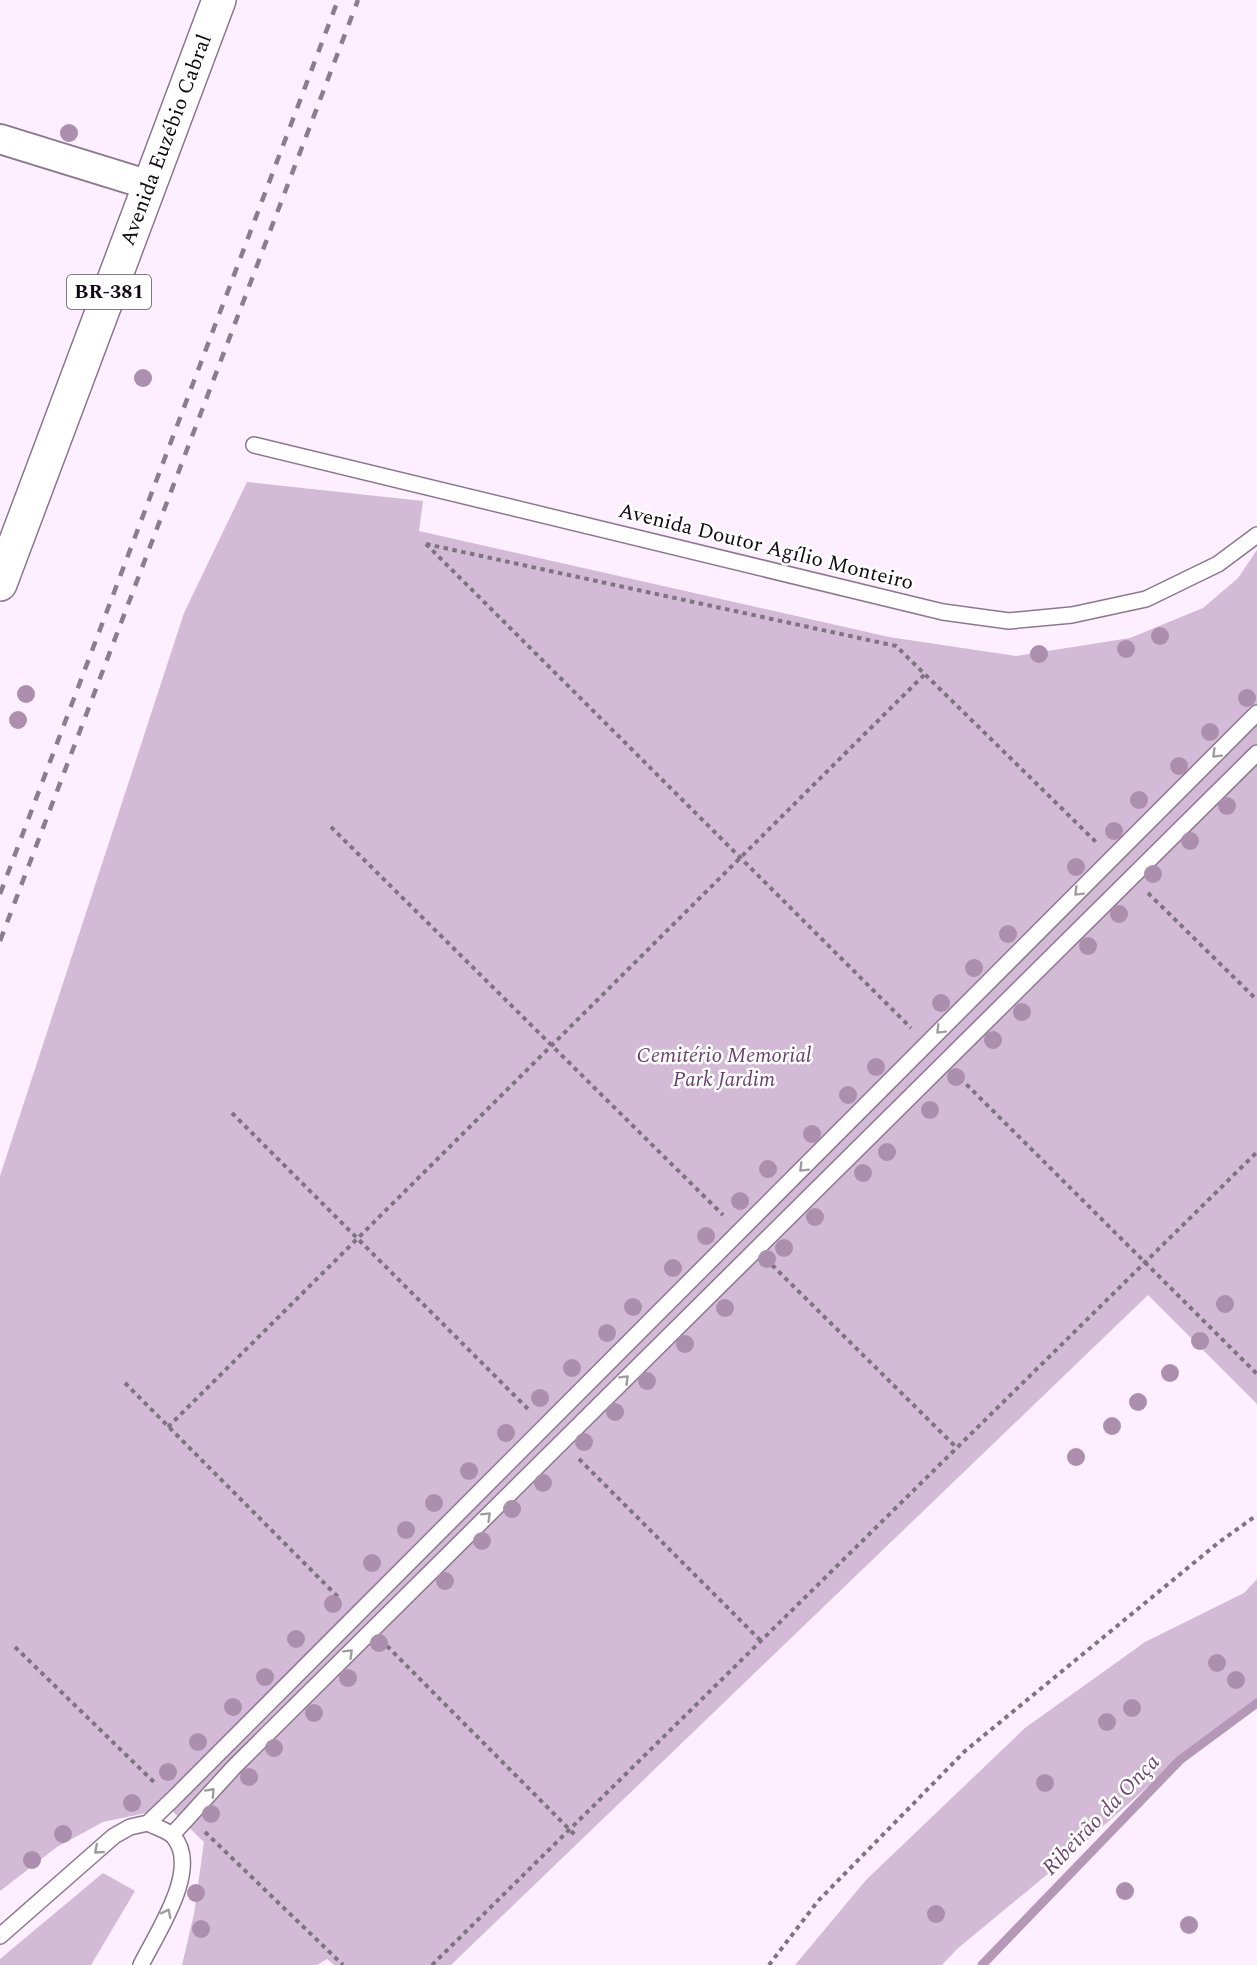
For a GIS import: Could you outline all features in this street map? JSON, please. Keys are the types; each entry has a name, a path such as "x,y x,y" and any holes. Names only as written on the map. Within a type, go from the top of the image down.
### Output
{"main road":[{"name":"Avenida Euzébio Cabral","path":"0,584 219,0"}],"street":[{"path":"0,139 149,185"}],"lane":[{"name":"Avenida Doutor Agílio Monteiro","path":"254,445 943,612 1010,621 1072,615 1146,599 1218,564 1257,534"},
{"path":"0,1936 114,1836 130,1827 148,1823 1257,712"},
{"path":"172,1835 234,1767 1257,753"},
{"path":"141,1965 178,1891 184,1870 181,1850 172,1835 148,1823"}],"path":[{"path":"927,1044 426,544 896,646 1112,858"},
{"path":"168,1427 925,674"},
{"path":"331,826 740,1232"},
{"path":"1132,878 1257,1000"},
{"path":"945,1062 1257,1374"},
{"path":"232,1113 546,1426"},
{"path":"432,1965 1257,1152"},
{"path":"756,1249 957,1448"},
{"path":"561,1442 761,1641"},
{"path":"769,1965 818,1901 965,1750 1218,1543 1257,1515"}],"green space":[{"name":"Cemitério Memorial Park Jardim","path":"247,482 423,501 419,531 889,637 1016,656 1130,638 1203,608 1238,578 1257,550 1257,1404 1148,1295 451,1965 334,1965 327,1959 317,1965 182,1965 194,1914 204,1842 163,1802 146,1813 103,1822 57,1847 0,1891 0,1176 184,613"},
{"path":"1257,1579 1257,1703 1155,1780 1072,1854 957,1949 942,1965 795,1965 866,1880 1025,1728 1145,1642 1244,1593"},
{"path":"103,1873 135,1891 91,1965 0,1965 0,1959"}],"waterway":[{"name":"Ribeirão da Onça","path":"982,1965 1180,1760 1257,1703"}],"railway":[{"path":"0,894 338,0"},
{"path":"0,941 358,0"}]}
